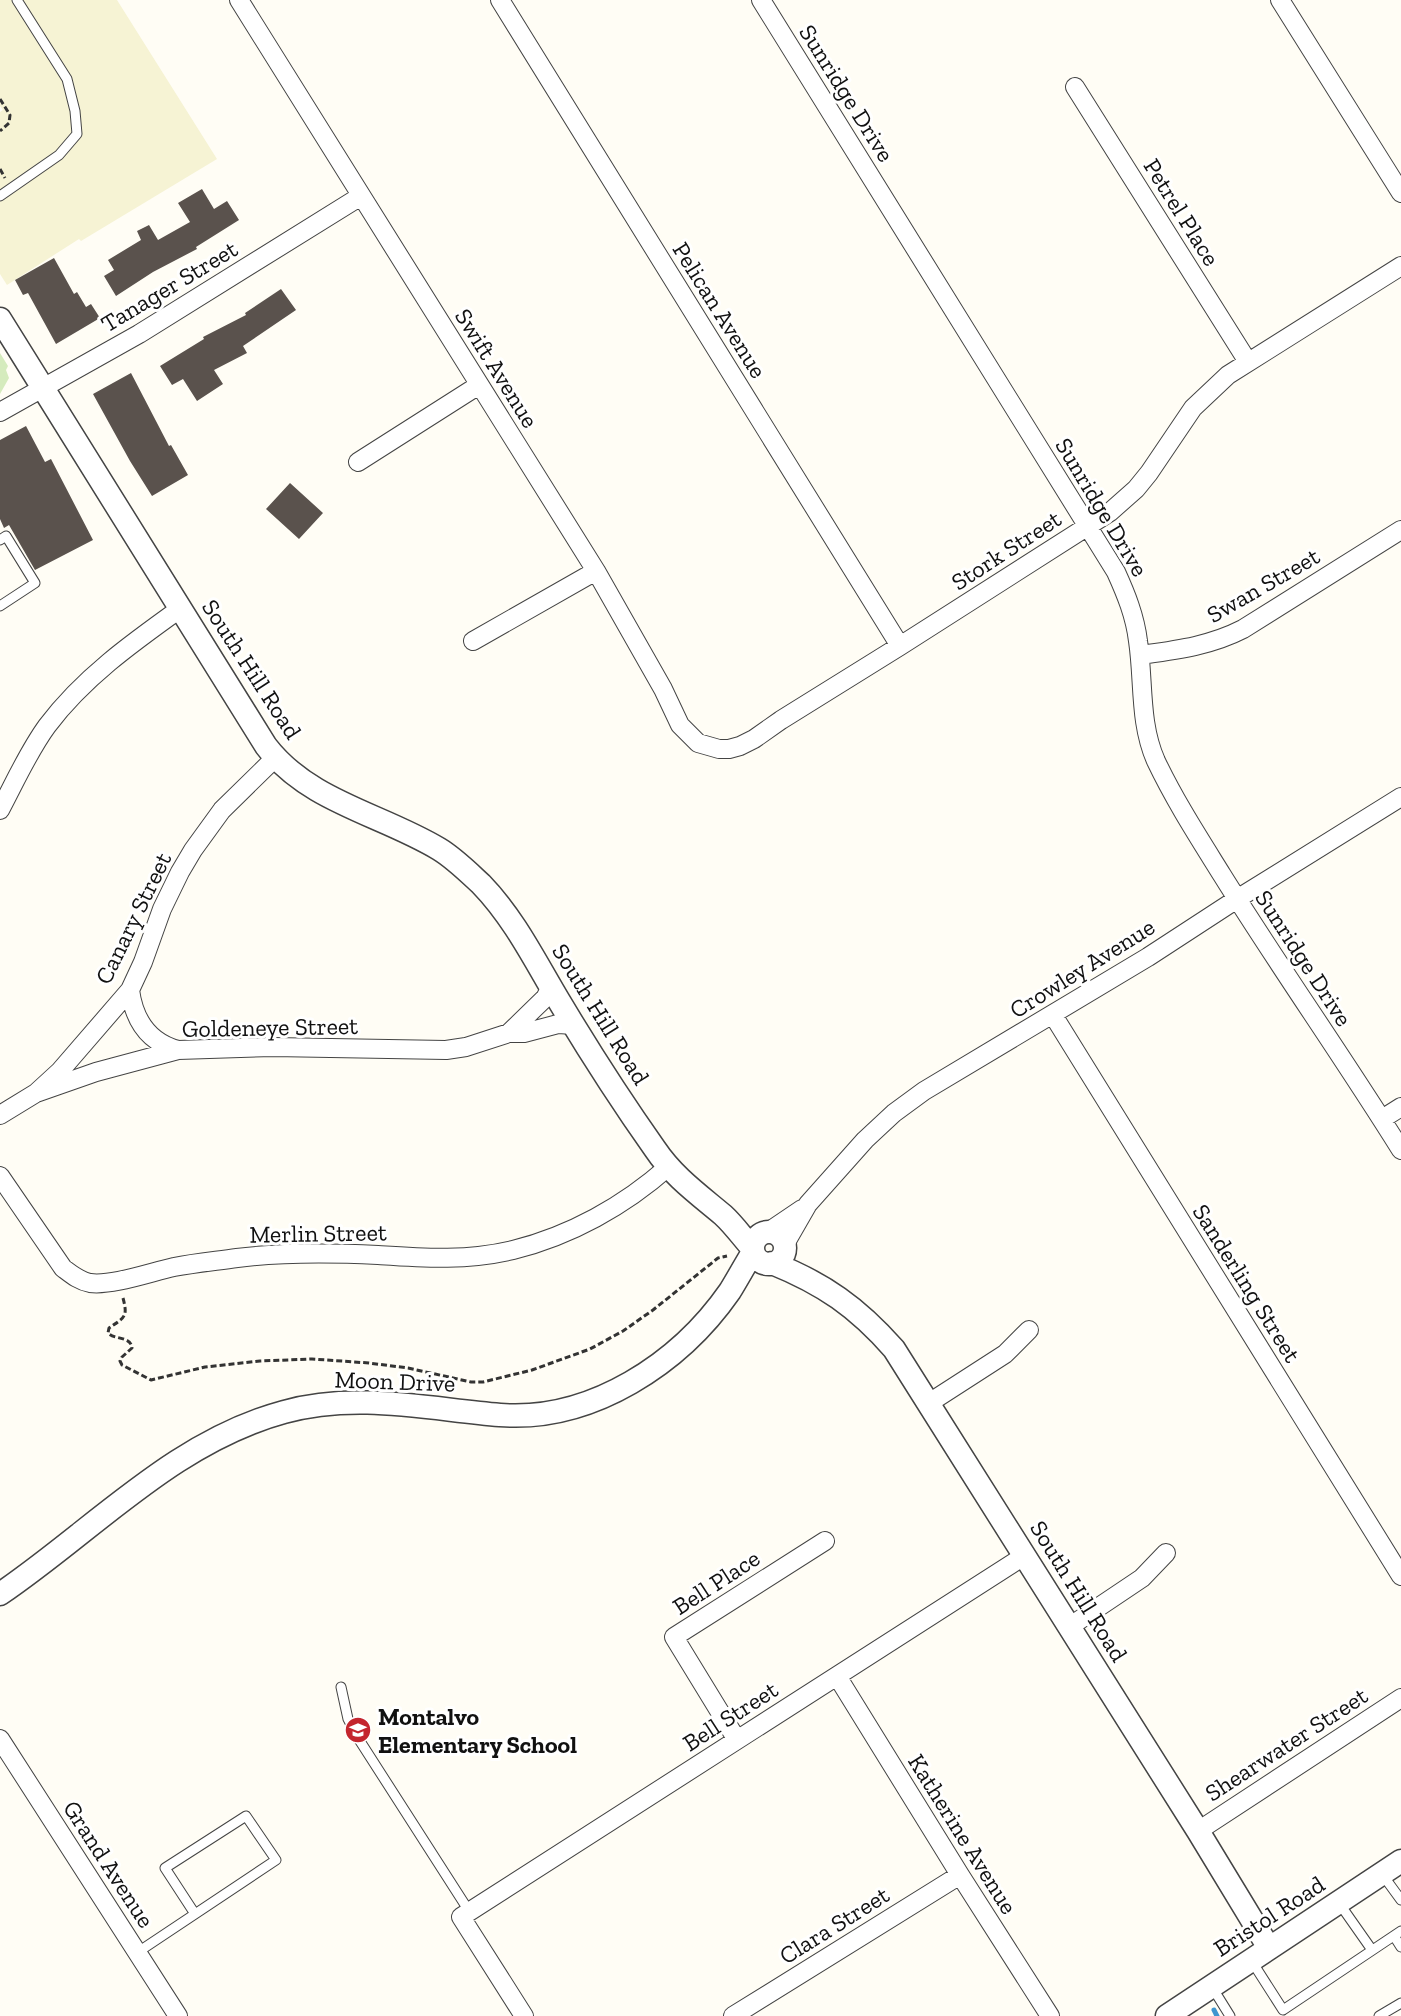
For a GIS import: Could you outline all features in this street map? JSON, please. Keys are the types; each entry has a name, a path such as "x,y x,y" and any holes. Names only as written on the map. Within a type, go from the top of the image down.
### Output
{"street":[{"name":"Swift Avenue","path":"239,0 596,571 663,689 680,725 698,743 719,749"},
{"name":"Pelican Avenue","path":"500,0 900,646"},
{"name":"Sunridge Drive","path":"761,0 1116,572 1132,613 1140,655 1143,712 1155,759 1175,799 1237,899 1401,1150"},
{"path":"1280,0 1401,193"},
{"name":"Petrel Place","path":"1075,87 1248,362"},
{"name":"Tanager Street","path":"0,412 139,334 361,196"},
{"name":"Stork Street","path":"719,749 740,746 754,739 1120,505 1149,473 1192,408 1227,375 1401,266"},
{"name":"South Hill Road","path":"0,319 261,740 275,758 303,781 331,799 422,840 441,850 458,863 482,886 520,934 574,1025 668,1167 724,1217 855,1310 894,1348 1198,1831 1260,1954"},
{"path":"358,462 479,385"},
{"name":"Swan Street","path":"1140,655 1190,648 1224,639 1401,530"},
{"path":"472,642 596,571"},
{"path":"0,810 25,761 47,726 75,694 102,667 181,608"},
{"name":"Canary Street","path":"0,1115 36,1093 60,1071 130,990 143,962 162,909 189,857 222,810 275,758"},
{"name":"Crowley Avenue","path":"769,1248 865,1140 894,1113 924,1091 1148,957 1401,797"},
{"name":"Goldeneye Street","path":"509,1032 545,998 551,987"},
{"path":"130,990 135,1011 155,1041 178,1050"},
{"name":"Sanderling Street","path":"1053,1015 1401,1576"},
{"name":"Goldeneye Street","path":"36,1093 96,1072 178,1050 273,1047 446,1050 466,1047 509,1032 524,1033 558,1024 574,1025"},
{"path":"1382,1119 1401,1107"},
{"name":"Merlin Street","path":"0,1176 63,1268 74,1277 89,1282 103,1283 175,1267 242,1258 309,1254 440,1259 476,1257 512,1250 548,1240 618,1205 650,1183 668,1167"},
{"name":"Moon Drive","path":"0,1594 165,1470 216,1438 246,1424 286,1411 331,1403 371,1402 503,1415 539,1413 593,1400 622,1388 652,1369 697,1330 769,1248"},
{"path":"929,1403 1005,1354 1029,1330"},
{"name":"Bell Place","path":"737,1740 674,1637 825,1541"},
{"path":"1069,1627 1142,1578 1166,1553"},
{"name":"Bell Street","path":"465,1914 1024,1556"},
{"name":"Katherine Avenue","path":"837,1676 1050,2016"},
{"name":"Shearwater Street","path":"1198,1831 1401,1698"},
{"name":"Grand Avenue","path":"0,1738 178,2016"},
{"name":"Bristol Road","path":"1167,2016 1401,1861"},
{"name":"Clara Street","path":"733,2016 960,1875"},
{"path":"465,1914 524,2016"}],"lane":[{"path":"0,196 59,155 77,134 68,79 17,0"},
{"path":"0,540 6,536 35,583 0,606"},
{"path":"341,1687 348,1719 358,1738 465,1914"},
{"path":"138,1952 195,1914 276,1860 246,1816 165,1868 195,1914"},
{"path":"1382,1874 1401,1900"},
{"path":"1339,1902 1372,1950"},
{"path":"1260,1954 1281,2013 1397,1933 1401,1947"},
{"path":"1212,1986 1230,2016"},
{"path":"1379,2016 1401,2003"}],"path":[{"path":"0,99 10,115 9,123 0,131"},
{"path":"118,1280 126,1312 125,1317 109,1328 108,1333 132,1344 132,1348 120,1361 122,1365 152,1380 205,1367 260,1361 312,1359 408,1368 471,1382 483,1382 532,1370 590,1349 623,1331 653,1310 718,1258 728,1256"},
{"path":"471,1382 471,1392"}],"shaded area":[{"path":"0,0 117,0 217,159 81,241 79,239 7,285 0,274 0,112 3,110 0,106"}],"green space":[{"path":"0,353 8,366 6,370 9,378 0,394"}],"building":[{"path":"202,189 214,209 227,201 239,220 196,247 197,249 153,272 116,296 104,276 114,270 108,260 141,240 137,231 149,225 158,240 190,222 178,203"},
{"path":"54,258 74,294 77,292 86,307 91,304 100,318 56,344 28,293 23,295 15,280"},
{"path":"281,289 296,310 243,346 247,353 214,370 223,384 197,401 183,379 172,385 160,366 204,339 203,337 246,315 245,313"},
{"path":"131,373 169,446 171,445 188,475 152,496 93,394"},
{"path":"26,426 45,462 51,459 93,540 35,570 9,525 4,528 0,519 0,440"},
{"path":"290,483 323,513 299,539 266,509"}],"waterway":[{"path":"1214,2010 1217,2016"}],"place":[{"name":"Montalvo Elementary School","path":"358,1730"}]}
